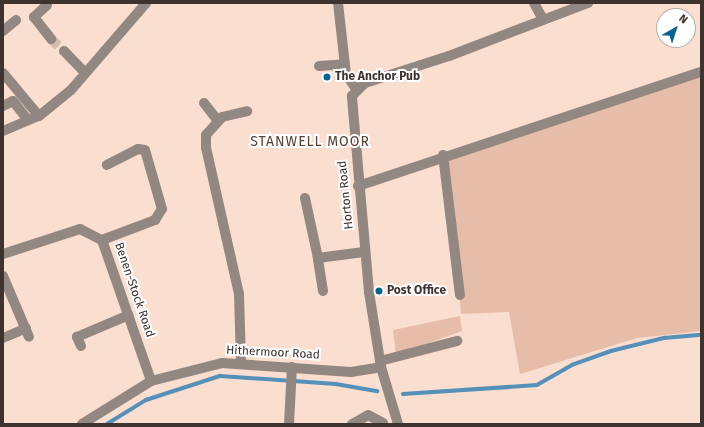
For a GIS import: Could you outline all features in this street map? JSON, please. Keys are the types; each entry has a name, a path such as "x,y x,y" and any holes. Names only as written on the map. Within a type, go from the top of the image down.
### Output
{"street":[{"path":"3,131 38,116 71,90 146,3"},
{"path":"338,3 346,74 356,89 581,4"},
{"path":"534,3 542,18"},
{"path":"47,5 34,17 51,39"},
{"path":"3,31 16,20"},
{"path":"64,51 85,73"},
{"path":"319,66 345,64"},
{"path":"358,186 443,155 701,72"},
{"path":"3,73 38,116"},
{"name":"Horton Road","path":"356,89 351,104 364,252 381,364 397,421"},
{"path":"3,106 12,101 28,120"},
{"path":"204,103 218,121"},
{"path":"241,362 239,294 206,148 206,135 218,121 246,111"},
{"path":"102,240 155,220 162,209 145,150 138,148 108,165"},
{"path":"443,155 460,295"},
{"path":"305,198 318,258 323,291"},
{"name":"Benen-Stock Road","path":"3,254 80,229 102,240 151,381"},
{"path":"318,258 364,252"},
{"path":"3,276 27,333 3,338"},
{"path":"81,346 77,337 129,315"},
{"name":"Hithermoor Road","path":"82,424 151,381 183,371 241,362 292,370 351,372 458,341"},
{"path":"289,424 292,370"},
{"path":"352,424 368,415 383,424 397,421"}],"shaded area":[{"path":"701,76 701,331 637,338 520,374 509,312 461,314 448,156"},
{"path":"460,316 462,331 396,355 393,330"}],"waterway":[{"path":"403,394 537,385 572,365 611,351 664,338 701,335"},
{"path":"107,424 146,400 220,376 336,384 377,391"}],"tunnel":[{"path":"51,39 64,51"}],"place":[{"name":"The Anchor Pub","path":"327,77"},
{"name":"Post Office","path":"379,291"}],"district":[{"name":"STANWELL MOOR","path":"310,142"}]}
